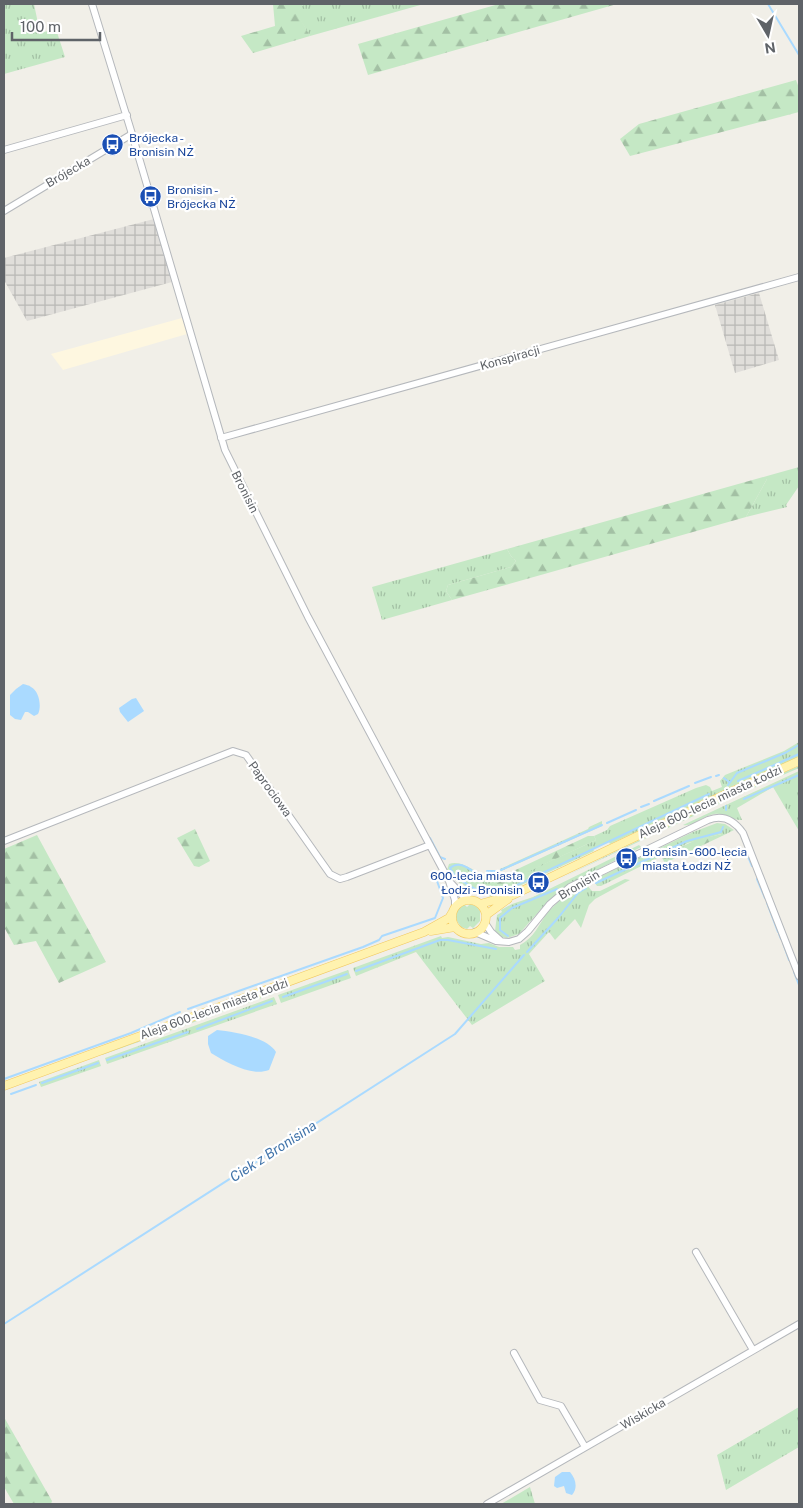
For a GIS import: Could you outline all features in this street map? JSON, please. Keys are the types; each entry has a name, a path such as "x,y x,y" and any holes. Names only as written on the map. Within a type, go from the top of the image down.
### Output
{"main road":[{"name":"Aleja 600-lecia miasta Łodzi","path":"480,904 513,895 726,794 799,762"},
{"name":"Aleja 600-lecia miasta Łodzi","path":"485,919 513,895"},
{"path":"468,899 480,904 485,910 485,919 482,927 475,932 467,933 456,927 452,918 453,910 460,902 468,899"},
{"name":"Aleja 600-lecia miasta Łodzi","path":"4,1086 424,932 449,918 453,910"},
{"name":"Aleja 600-lecia miasta Łodzi","path":"424,932 456,927"}],"street":[{"name":"Bronisin","path":"92,4 229,460 308,617 449,881 455,900 453,910"},
{"path":"4,150 126,115"},
{"name":"Brójecka","path":"4,212 132,134"},
{"name":"Konspiracji","path":"221,438 799,277"},
{"name":"Paprociowa","path":"4,841 233,751 246,755 330,874 340,879 430,846"},
{"name":"Bronisin","path":"502,941 512,942 522,937 550,904 574,884 708,820 720,817 734,822 743,833 799,976"},
{"name":"Bronisin","path":"449,881 462,896 468,899"},
{"path":"485,919 491,932 502,941"},
{"path":"475,932 493,940 502,941"},
{"path":"696,1252 753,1350"},
{"name":"Wiskicka","path":"487,1504 799,1324"},
{"path":"514,1353 540,1400 561,1406 585,1447"}],"shaded area":[{"path":"154,219 172,282 27,321 4,280 4,258"},
{"path":"759,293 779,360 735,373 715,305"},
{"path":"182,318 187,334 63,370 51,354"}],"green space":[{"path":"4,4 34,4 40,33 56,29 65,57 4,74"},
{"path":"273,4 304,4 297,13 310,36 253,53 241,36 275,26"},
{"path":"304,4 424,4 310,36 296,13"},
{"path":"499,4 617,4 368,75 358,44"},
{"path":"796,80 799,88 799,112 630,156 620,139 639,124"},
{"path":"799,467 799,486 786,505 787,507 746,517 767,476"},
{"path":"767,476 746,517 452,600 446,591 448,585 511,567 516,561 507,549"},
{"path":"507,549 516,561 511,567 448,585 446,591 452,600 382,620 372,587"},
{"path":"799,742 799,757 610,844 609,842 593,849 594,851 498,896 473,892 455,880 447,870 449,864 460,864 494,877 498,885 596,840 594,836 607,830 610,826 696,788 706,785 712,791 722,787 720,781 725,775 784,751"},
{"path":"799,766 799,768 557,880 739,792"},
{"path":"799,771 799,831 773,787 737,808 742,820 722,814 714,814 691,824 683,825"},
{"path":"602,821 602,826 501,871 500,869 588,829"},
{"path":"717,823 725,824 734,830 722,836 721,834 688,843 601,886 597,886 593,880 693,832"},
{"path":"195,829 210,861 199,867 194,866 177,838"},
{"path":"722,834 722,836 665,863 661,856 696,840"},
{"path":"37,835 106,962 59,983 36,941 14,945 4,927 4,849"},
{"path":"588,836 594,836 596,840 498,886 494,877 505,875"},
{"path":"639,845 641,847 566,886 549,900 519,934 507,938 500,937 495,931 497,915 502,912 501,910 533,897"},
{"path":"625,879 630,880 595,899 589,905 581,928 575,919 555,940 549,932 529,954 545,981 472,1025 416,952 356,976 353,968 441,936 442,938 448,937 481,944 489,943 499,947 513,947 515,950 520,949 520,945 533,935 548,912 571,893 586,884 592,891 600,891"},
{"path":"464,904 467,907 470,904 476,906 480,911 480,921 473,928 470,926 467,929 461,927 457,921 457,911"},
{"path":"348,970 351,978 281,1003 278,995"},
{"path":"271,993 273,994 102,1055 103,1054"},
{"path":"274,997 277,1004 107,1064 105,1058"},
{"path":"99,1060 101,1066 41,1087 39,1082"},
{"path":"799,1407 799,1447 726,1490 717,1455"},
{"path":"4,1417 52,1501 51,1504 14,1504 4,1487"},
{"path":"530,1487 535,1504 501,1504"}],"water":[{"path":"23,684 34,689 39,699 40,707 38,714 34,716 25,712 21,720 15,719 10,715 10,695"},
{"path":"136,698 144,711 128,722 119,708"},
{"path":"217,1030 250,1036 272,1047 276,1052 269,1070 254,1072 239,1068 211,1053 208,1036"},
{"path":"562,1472 570,1472 574,1478 576,1486 572,1495 566,1493 564,1486 557,1488 554,1486 555,1477"}],"waterway":[{"name":"Ciek z Bronisina","path":"768,4 799,55"},
{"name":"Ciek z Bronisina","path":"728,785 737,773 785,753 799,745"},
{"path":"738,781 799,754"},
{"path":"744,799 799,775"},
{"path":"695,783 711,777"},
{"path":"724,778 729,782"},
{"path":"654,801 689,786"},
{"path":"450,868 457,879 471,887 487,893 498,894 709,794"},
{"path":"641,807 649,804"},
{"path":"607,823 636,810"},
{"path":"501,870 602,825"},
{"name":"Ciek z Bronisina","path":"596,883 687,841 721,832 723,827"},
{"path":"430,838 440,857 445,859"},
{"path":"747,854 752,866"},
{"path":"450,868 460,865 467,867 477,874"},
{"path":"487,871 496,871"},
{"path":"757,879 765,898"},
{"path":"188,1009 363,947 379,940 382,936 435,918 443,898 437,881"},
{"name":"Ciek z Bronisina","path":"527,952 578,893 586,888"},
{"path":"508,936 500,930 500,918 512,908 557,889"},
{"path":"767,903 778,932"},
{"path":"779,934 781,939"},
{"path":"356,971 440,940 496,949"},
{"path":"783,943 789,960"},
{"name":"Ciek z Bronisina","path":"4,1324 455,1034 524,955"},
{"path":"794,972 799,985"},
{"path":"283,997 347,974"},
{"path":"197,1029 272,1001"},
{"path":"4,1079 131,1033 180,1012"},
{"path":"107,1060 188,1032"},
{"path":"42,1083 98,1063"},
{"path":"11,1094 36,1085"}],"place":[{"name":"Brójecka - Bronisin NŻ","path":"113,145"},
{"name":"Bronisin - Brójecka NŻ","path":"151,197"},
{"name":"Bronisin - 600-lecia miasta Łodzi NŻ","path":"626,859"},
{"name":"600-lecia miasta Łodzi - Bronisin","path":"539,883"}]}
